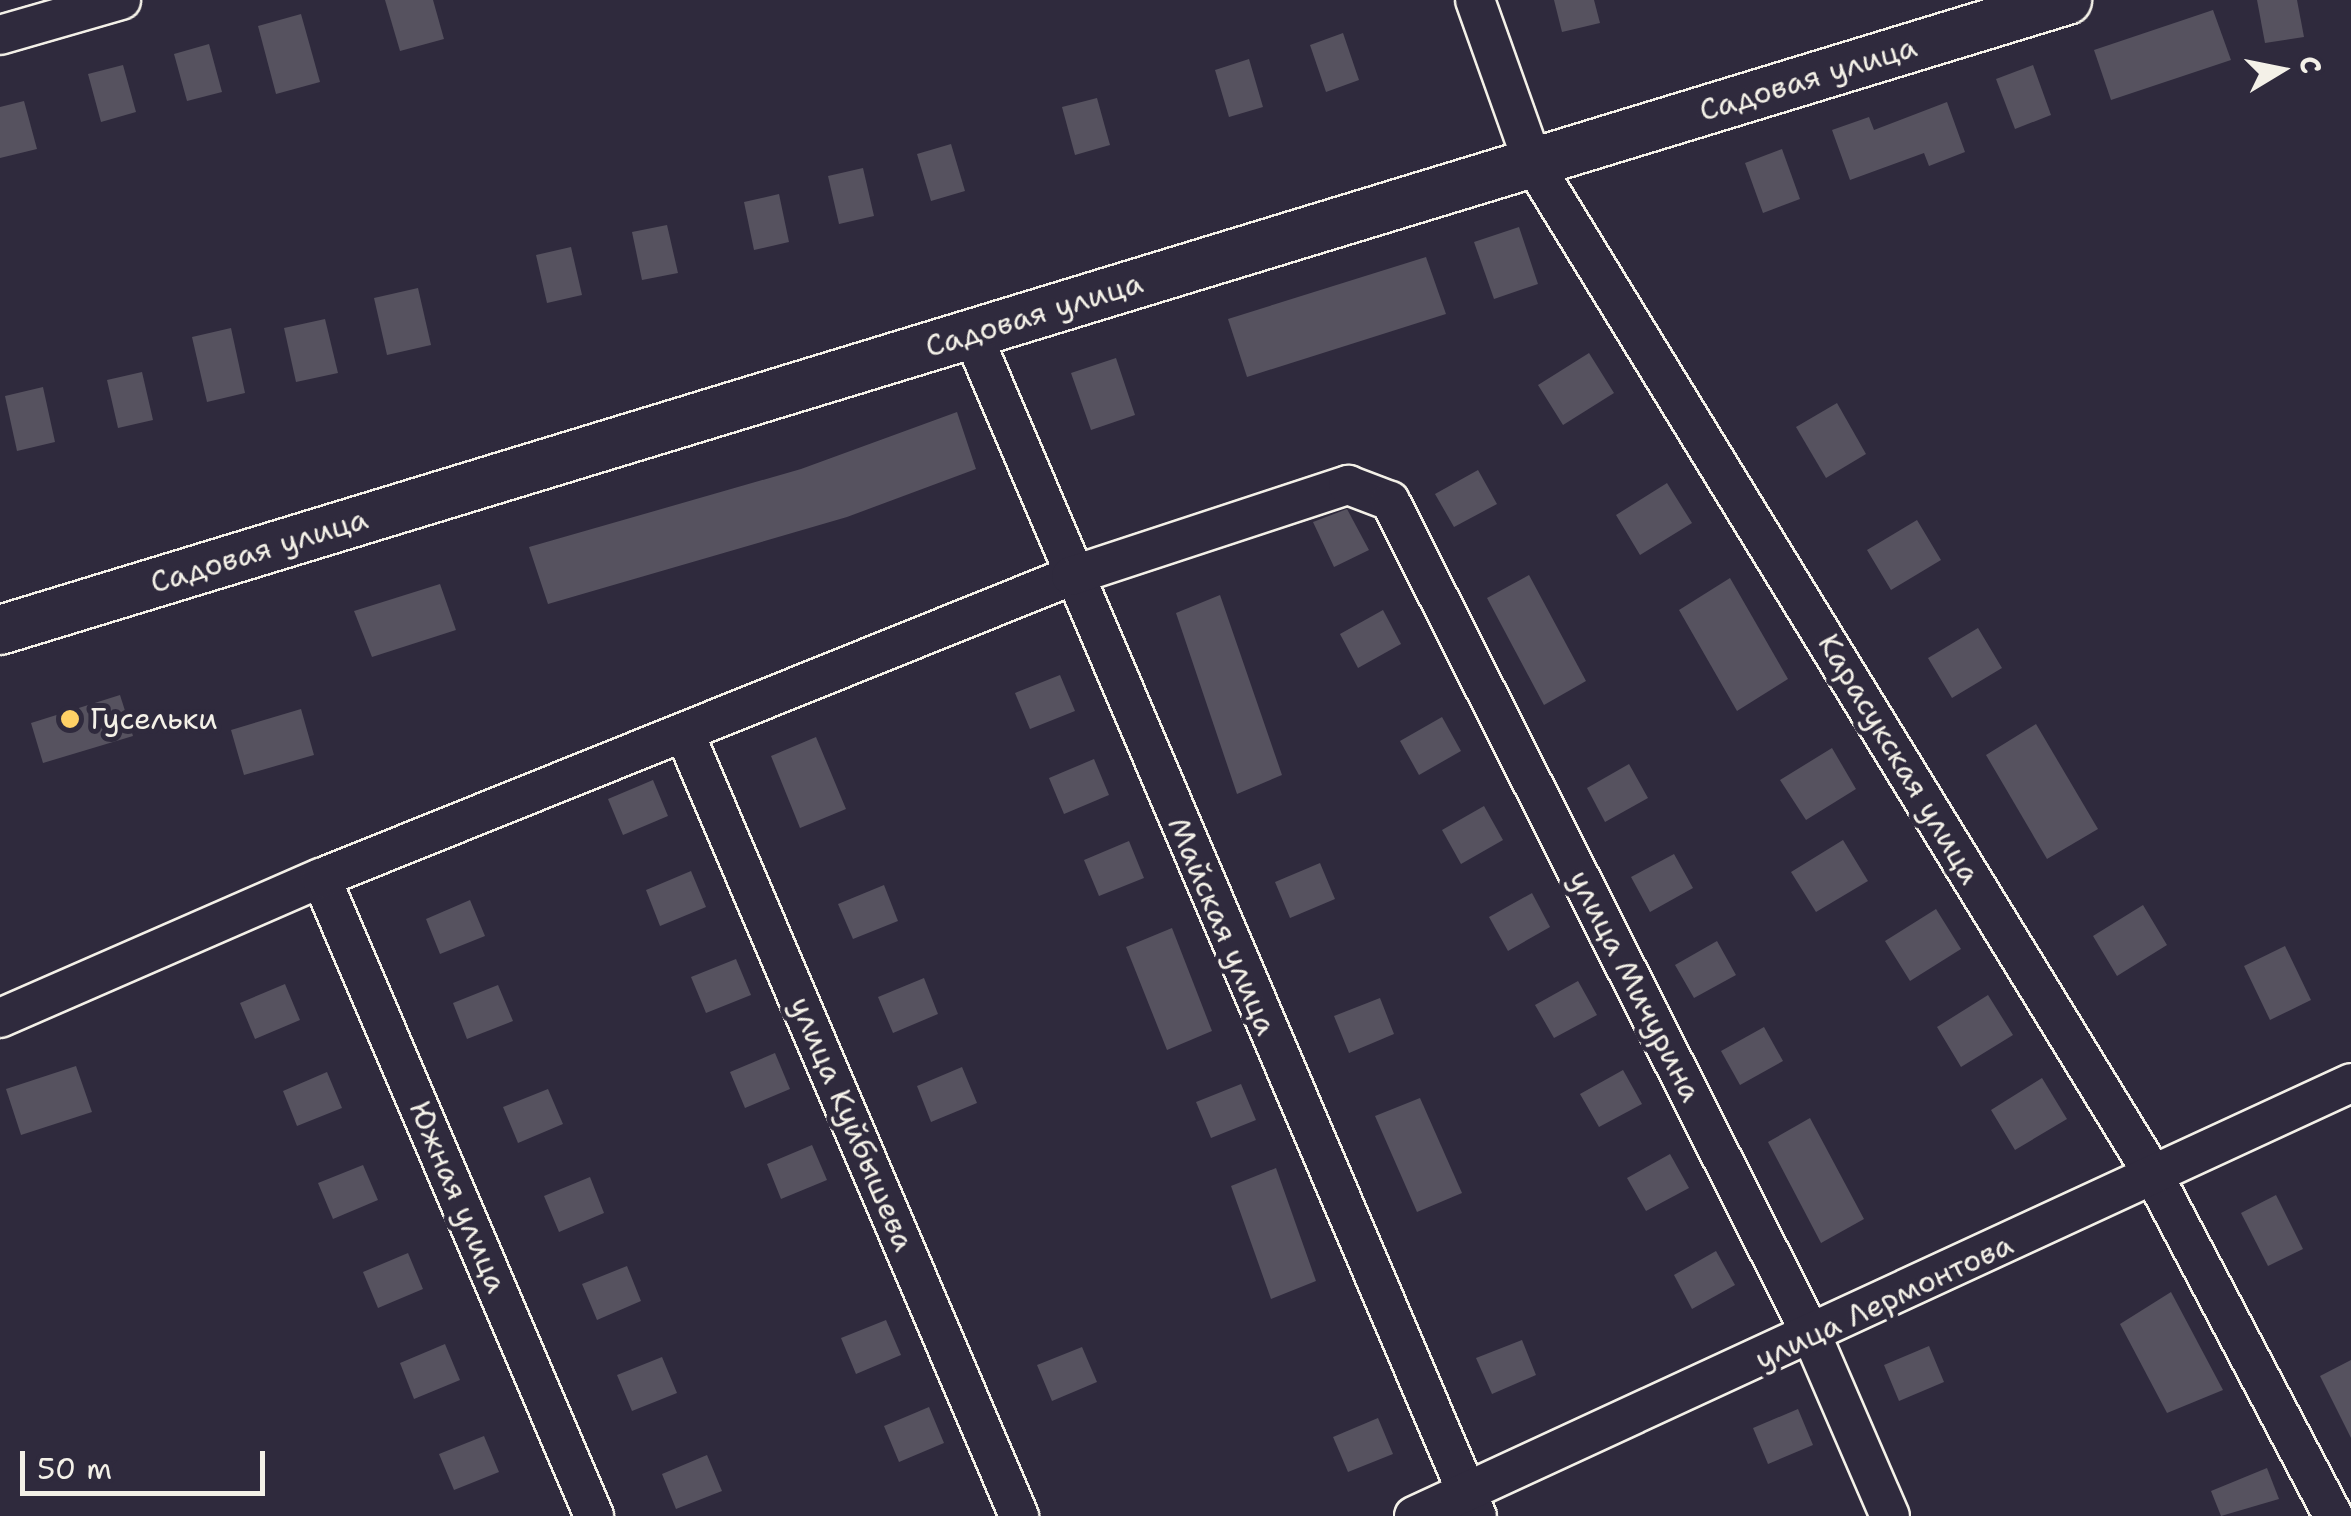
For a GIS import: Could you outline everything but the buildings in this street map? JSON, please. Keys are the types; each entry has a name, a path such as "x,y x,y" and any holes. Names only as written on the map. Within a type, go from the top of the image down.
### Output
{"street":[{"path":"0,35 121,0"},
{"name":"Карасукская улица","path":"1475,0 1534,163 2154,1176 2333,1516"},
{"name":"Садовая улица","path":"0,630 2067,0"},
{"name":"Майская улица","path":"972,334 1071,576 1472,1504"},
{"name":"улица Мичурина","path":"1071,576 1348,485 1390,500 1812,1336 1890,1516"},
{"path":"0,1018 322,878 1071,576"},
{"name":"улица Куйбышева","path":"684,732 1020,1516"},
{"name":"Южная улица","path":"322,878 594,1516"},
{"name":"улица Лермонтова","path":"1414,1516 1472,1504 1812,1336 2351,1083"}],"place":[{"name":"Гусельки","path":"70,719"}]}
